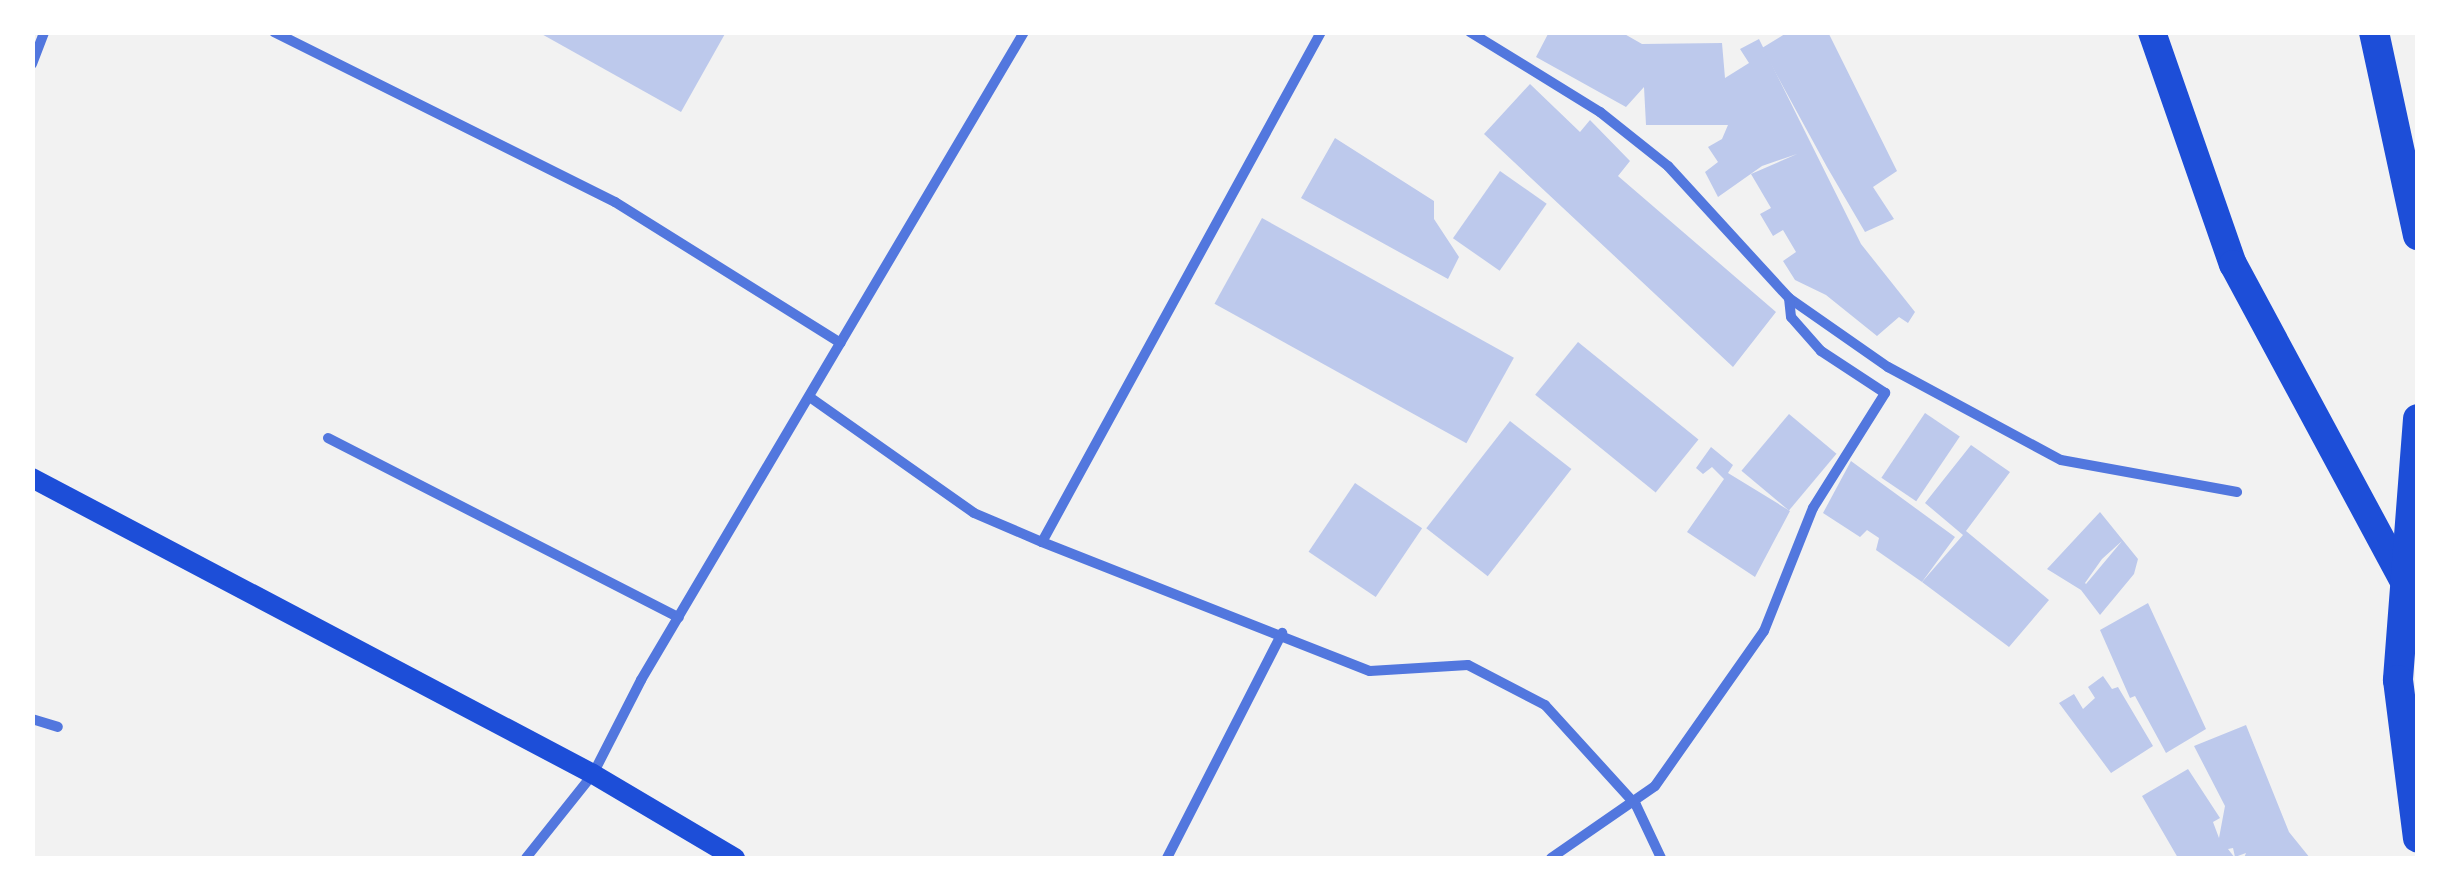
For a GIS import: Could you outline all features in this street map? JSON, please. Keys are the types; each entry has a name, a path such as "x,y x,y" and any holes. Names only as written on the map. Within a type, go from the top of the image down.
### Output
{"highway":[{"path":"2152,32 2234,264 2418,613"},
{"path":"2374,32 2418,235"},
{"path":"2418,419 2398,680 2418,838"}],"main road":[{"path":"32,478 593,774 736,858"}],"street":[{"path":"32,64 44,32"},
{"path":"274,32 615,202 841,344"},
{"path":"526,858 593,774 679,618 1024,32"},
{"path":"1042,542 1320,32"},
{"path":"1470,32 1600,112 1668,166 1789,298 1888,367 2062,460 2237,492"},
{"path":"1552,858 1636,805 1764,631 1812,508 1885,393 1821,351 1791,317 1789,298"},
{"path":"811,398 974,513 1042,542 1282,633 1370,672 1468,665 1545,705 1636,805 1661,858"},
{"path":"328,438 679,618"},
{"path":"1167,858 1282,633"},
{"path":"32,718 58,727"}],"building":[{"path":"538,32 726,32 681,112"},
{"path":"1549,32 1621,32 1642,44 1722,43 1725,78 1749,63 1740,49 1759,39 1861,244 1915,312 1908,323 1899,317 1877,336 1826,295 1795,280 1783,261 1796,252 1783,230 1773,236 1760,214 1771,208 1751,174 1797,154 1762,166 1718,197 1705,172 1718,162 1708,147 1722,139 1728,125 1646,125 1644,87 1626,107 1536,57"},
{"path":"1788,32 1828,32 1897,171 1873,187 1894,219 1865,232 1827,167 1762,48"},
{"path":"1530,84 1580,132 1590,120 1630,161 1618,176 1776,312 1733,367 1484,134"},
{"path":"1335,138 1434,201 1434,219 1459,257 1448,279 1301,198"},
{"path":"1500,171 1547,204 1500,271 1453,238"},
{"path":"1262,218 1514,358 1466,443 1214,304"},
{"path":"1578,342 1698,440 1656,492 1535,395"},
{"path":"1925,413 1960,436 1916,501 1881,478"},
{"path":"1789,414 1836,454 1789,511 1741,471"},
{"path":"1510,421 1571,469 1488,576 1426,528"},
{"path":"1971,445 2010,472 1966,531 2049,600 2009,647 1922,582 1963,535 1925,503"},
{"path":"1711,447 1733,465 1728,473 1790,511 1755,577 1687,532 1724,479 1712,467 1703,474 1696,468"},
{"path":"1851,461 1955,537 1922,582 1876,550 1879,538 1867,530 1860,537 1823,513"},
{"path":"1355,483 1422,528 1376,597 1309,552"},
{"path":"2100,512 2138,559 2134,574 2100,615 2081,590 2047,569","holes":["2122,541 2086,584 2102,559"]},
{"path":"2148,603 2206,729 2166,753 2135,696 2130,698 2100,630"},
{"path":"2103,676 2112,689 2118,687 2153,746 2111,773 2059,703 2074,694 2083,709 2095,698 2088,687"},
{"path":"2246,725 2289,832 2310,858 2244,858 2246,853 2235,857 2233,848 2228,849 2235,858 2178,858 2142,796 2188,769 2220,818 2213,822 2219,838 2225,806 2194,746"}]}
